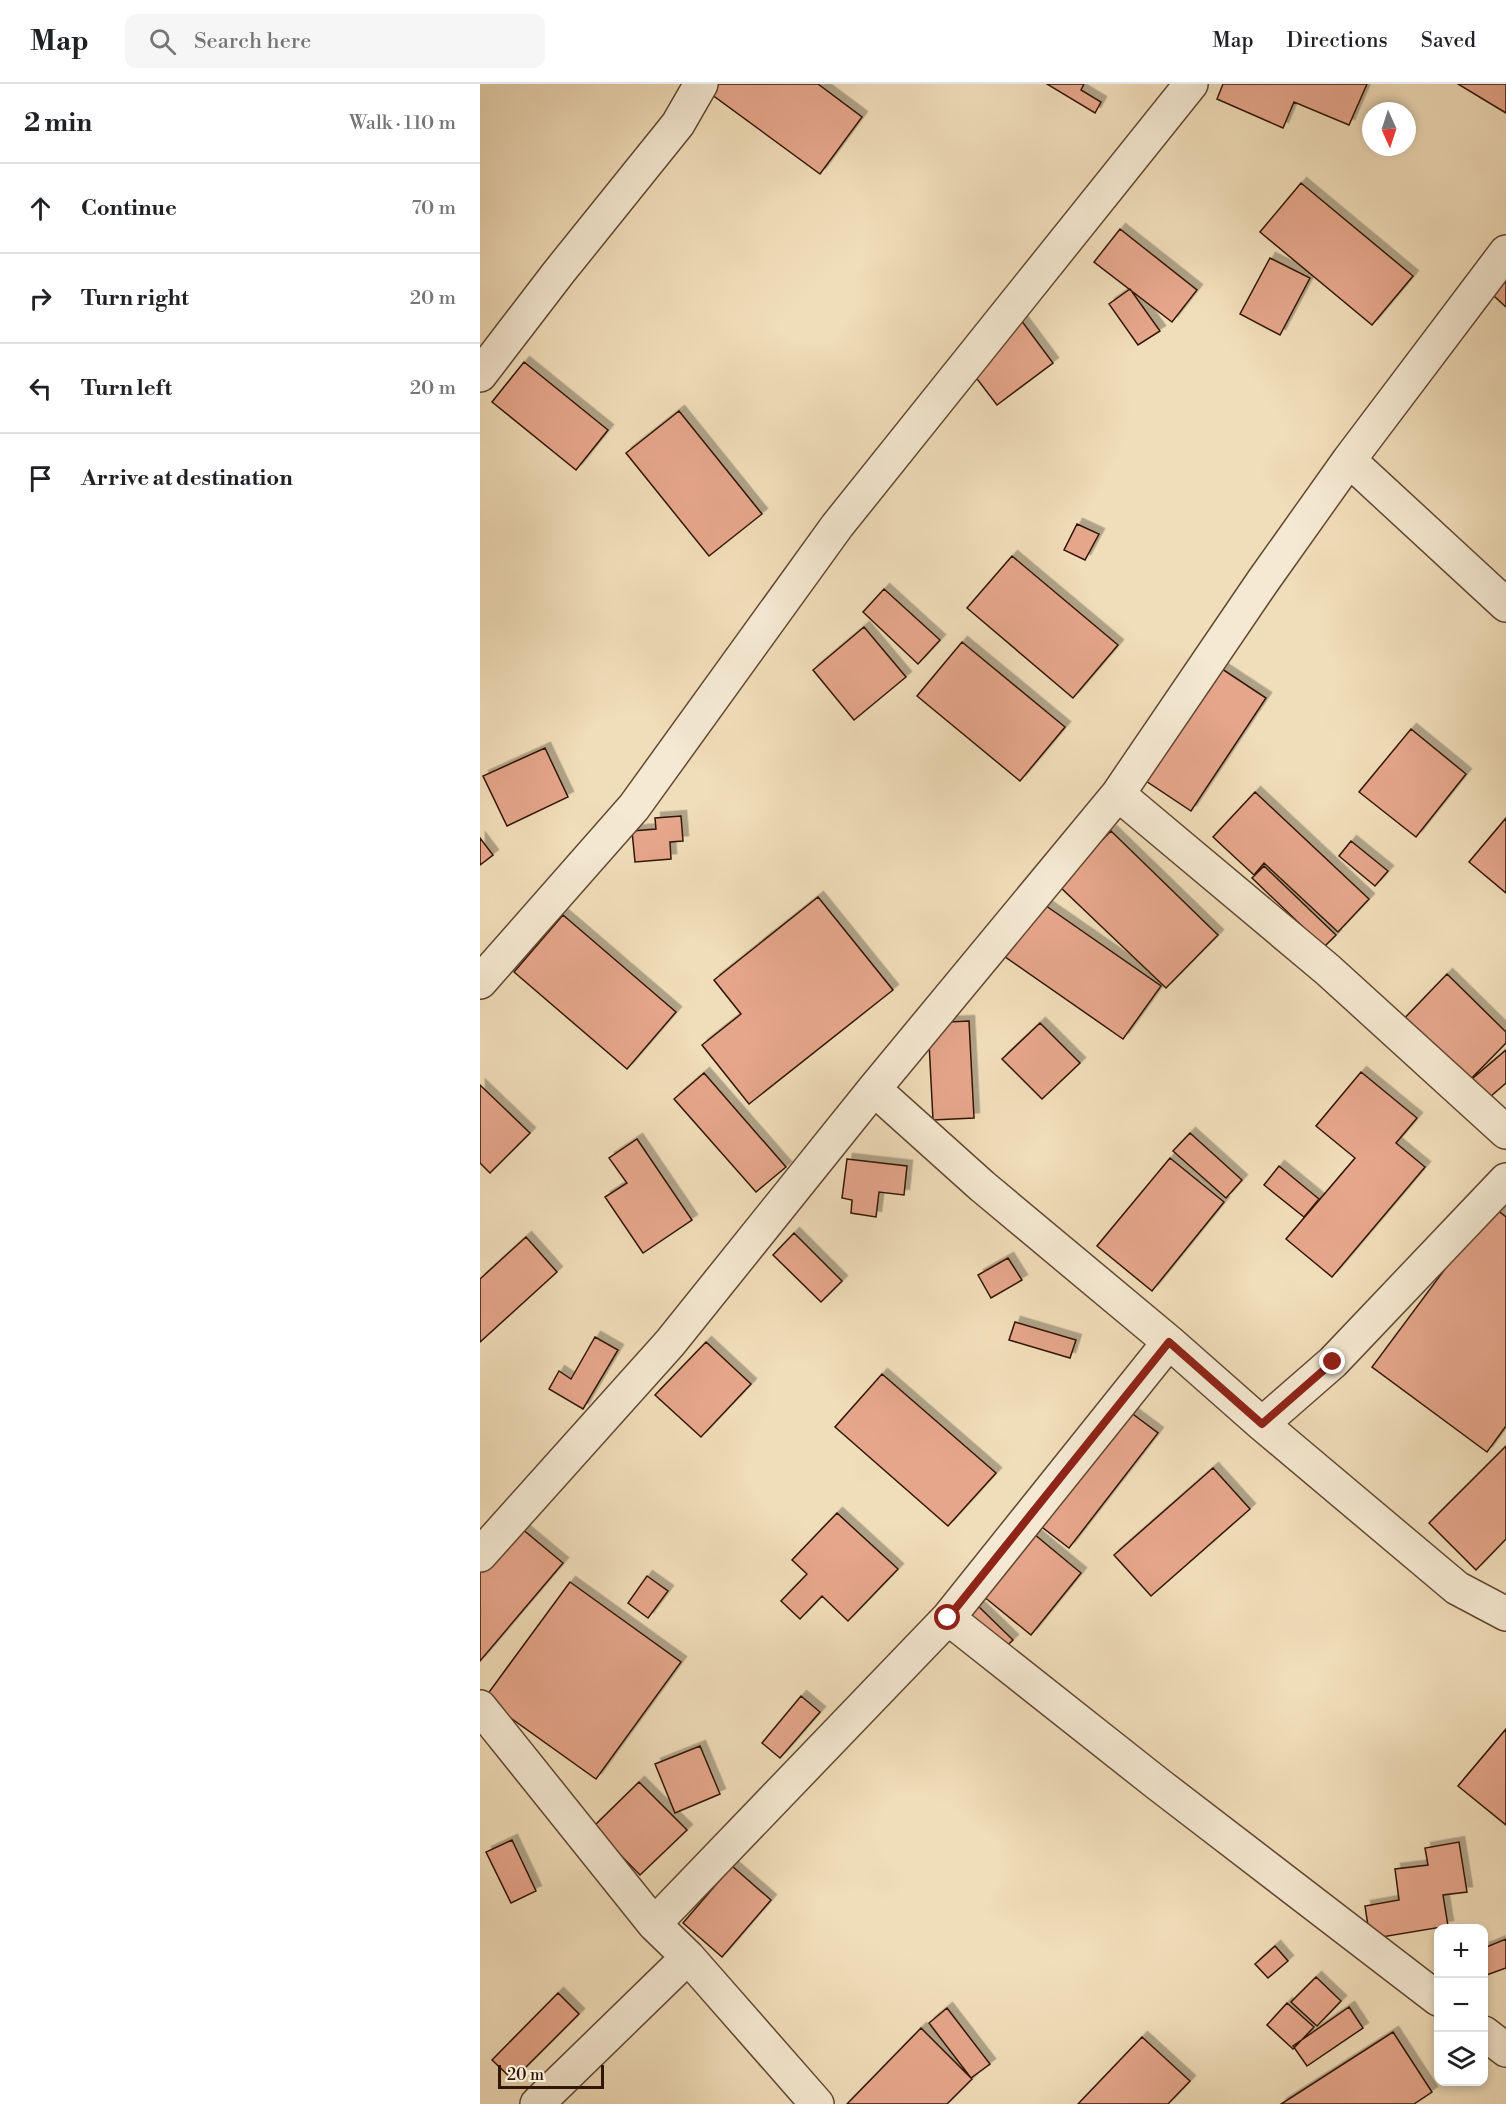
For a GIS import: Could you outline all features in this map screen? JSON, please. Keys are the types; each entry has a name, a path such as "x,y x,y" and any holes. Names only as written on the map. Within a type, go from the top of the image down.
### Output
{"street":[{"path":"480,375 678,124 700,84"},
{"path":"480,982 634,807 837,526 1191,84"},
{"path":"480,1555 670,1343 874,1089 1118,794 1348,459 1506,252"},
{"path":"1348,459 1506,605"},
{"path":"1118,794 1328,970 1506,1132"},
{"path":"874,1089 982,1186 1457,1588 1506,1614"},
{"path":"1262,1424 1333,1362 1506,1180"},
{"path":"654,1924 948,1618 1169,1342"},
{"path":"948,1618 1158,1784 1434,1996"},
{"path":"480,1707 654,1924 688,1957 817,2104"},
{"path":"537,2104 688,1957"},
{"path":"1488,2036 1506,2050"}],"building":[{"path":"701,84 818,84 862,117 820,174 700,86"},
{"path":"701,84 818,84 862,117 820,174 700,86"},
{"path":"1047,84 1084,84 1081,90 1101,102 1095,113"},
{"path":"1047,84 1084,84 1081,90 1101,102 1095,113"},
{"path":"1223,84 1367,84 1349,125 1294,102 1283,128 1217,99"},
{"path":"1223,84 1367,84 1349,125 1294,102 1283,128 1217,99"},
{"path":"1458,84 1506,84 1506,113"},
{"path":"1458,84 1506,84 1506,113"},
{"path":"1301,183 1413,276 1372,325 1260,232"},
{"path":"1301,183 1413,276 1372,325 1260,232"},
{"path":"1120,229 1197,290 1172,322 1094,262"},
{"path":"1120,229 1197,290 1172,322 1094,262"},
{"path":"1506,243 1506,307 1474,278"},
{"path":"1506,243 1506,307 1474,278"},
{"path":"1270,258 1310,278 1280,335 1240,314"},
{"path":"1270,258 1310,278 1280,335 1240,314"},
{"path":"1130,289 1160,331 1138,345 1109,304"},
{"path":"1130,289 1160,331 1138,345 1109,304"},
{"path":"1018,316 1053,363 997,405 961,358"},
{"path":"1018,316 1053,363 997,405 961,358"},
{"path":"524,362 608,430 576,470 492,402"},
{"path":"524,362 608,430 576,470 492,402"},
{"path":"679,411 762,514 709,556 626,453"},
{"path":"1077,524 1099,534 1085,560 1064,550"},
{"path":"1012,556 1118,645 1073,698 967,608"},
{"path":"884,589 940,640 918,664 863,612"},
{"path":"864,627 906,677 854,720 813,670"},
{"path":"962,642 1065,727 1020,781 917,696"},
{"path":"1207,659 1266,698 1191,811 1131,771"},
{"path":"1411,729 1466,774 1416,837 1359,792"},
{"path":"545,748 568,797 507,826 483,776"},
{"path":"1255,792 1369,899 1338,932 1264,863 1254,875 1213,837"},
{"path":"681,816 683,841 670,842 671,859 635,862 632,831 656,829 655,818"},
{"path":"1506,818 1506,893 1469,862"},
{"path":"1111,831 1218,935 1166,988 1058,885"},
{"path":"480,838 493,855 480,865"},
{"path":"1351,841 1388,871 1375,886 1339,856"},
{"path":"1264,866 1336,935 1324,947 1252,878"},
{"path":"1264,866 1336,935 1324,947 1252,878"},
{"path":"818,897 893,990 749,1104 702,1045 741,1014 714,980"},
{"path":"818,897 893,990 749,1104 702,1045 741,1014 714,980"},
{"path":"1039,901 1161,986 1123,1039 1001,954"},
{"path":"1039,901 1161,986 1123,1039 1001,954"},
{"path":"563,915 676,1012 627,1069 514,972"},
{"path":"563,915 676,1012 627,1069 514,972"},
{"path":"1447,974 1506,1032 1506,1043 1461,1089 1397,1026"},
{"path":"1447,974 1506,1032 1506,1043 1461,1089 1397,1026"},
{"path":"969,1021 974,1118 933,1120 928,1023"},
{"path":"969,1021 974,1118 933,1120 928,1023"},
{"path":"1040,1023 1080,1063 1042,1099 1002,1059"},
{"path":"1040,1023 1080,1063 1042,1099 1002,1059"},
{"path":"1506,1050 1506,1083 1483,1103 1466,1084"},
{"path":"1506,1050 1506,1083 1483,1103 1466,1084"},
{"path":"1361,1072 1417,1118 1396,1143 1425,1167 1332,1277 1286,1239 1355,1158 1316,1126"},
{"path":"1361,1072 1417,1118 1396,1143 1425,1167 1332,1277 1286,1239 1355,1158 1316,1126"},
{"path":"704,1073 786,1167 756,1192 674,1099"},
{"path":"704,1073 786,1167 756,1192 674,1099"},
{"path":"480,1085 530,1133 490,1173 480,1163"},
{"path":"480,1085 530,1133 490,1173 480,1163"},
{"path":"1190,1133 1242,1180 1226,1198 1173,1151"},
{"path":"1190,1133 1242,1180 1226,1198 1173,1151"},
{"path":"637,1139 692,1220 643,1253 605,1197 627,1183 609,1158"},
{"path":"637,1139 692,1220 643,1253 605,1197 627,1183 609,1158"},
{"path":"1170,1158 1224,1202 1152,1291 1097,1246"},
{"path":"1170,1158 1224,1202 1152,1291 1097,1246"},
{"path":"847,1159 907,1166 904,1195 879,1192 876,1217 851,1213 852,1200 842,1198"},
{"path":"847,1159 907,1166 904,1195 879,1192 876,1217 851,1213 852,1200 842,1198"},
{"path":"1279,1166 1319,1199 1304,1217 1264,1185"},
{"path":"1279,1166 1319,1199 1304,1217 1264,1185"},
{"path":"1492,1206 1506,1217 1506,1426 1487,1452 1372,1367"},
{"path":"1492,1206 1506,1217 1506,1426 1487,1452 1372,1367"},
{"path":"794,1233 842,1281 821,1302 773,1255"},
{"path":"794,1233 842,1281 821,1302 773,1255"},
{"path":"526,1237 557,1272 480,1342 480,1279"},
{"path":"526,1237 557,1272 480,1342 480,1279"},
{"path":"1008,1258 1022,1280 991,1298 978,1275"},
{"path":"1008,1258 1022,1280 991,1298 978,1275"},
{"path":"1015,1322 1076,1340 1070,1358 1009,1340"},
{"path":"1015,1322 1076,1340 1070,1358 1009,1340"},
{"path":"595,1337 618,1350 583,1409 549,1389 559,1371 571,1379"},
{"path":"595,1337 618,1350 583,1409 549,1389 559,1371 571,1379"},
{"path":"706,1342 751,1384 701,1437 655,1395"},
{"path":"706,1342 751,1384 701,1437 655,1395"},
{"path":"882,1374 996,1473 948,1526 835,1427"},
{"path":"882,1374 996,1473 948,1526 835,1427"},
{"path":"1110,1397 1158,1433 1069,1548 1021,1511"},
{"path":"1110,1397 1158,1433 1069,1548 1021,1511"},
{"path":"1506,1446 1506,1539 1476,1570 1429,1523"},
{"path":"1506,1446 1506,1539 1476,1570 1429,1523"},
{"path":"1213,1468 1250,1509 1151,1596 1114,1555"},
{"path":"1213,1468 1250,1509 1151,1596 1114,1555"},
{"path":"837,1513 898,1569 848,1621 822,1596 800,1619 781,1601 807,1574 792,1560"},
{"path":"837,1513 898,1569 848,1621 822,1596 800,1619 781,1601 807,1574 792,1560"},
{"path":"509,1518 563,1563 480,1661 480,1552"},
{"path":"509,1518 563,1563 480,1661 480,1552"},
{"path":"1034,1534 1081,1573 1031,1635 983,1596"},
{"path":"1034,1534 1081,1573 1031,1635 983,1596"},
{"path":"647,1576 668,1591 648,1618 628,1603"},
{"path":"647,1576 668,1591 648,1618 628,1603"},
{"path":"570,1582 681,1662 596,1779 484,1699"},
{"path":"570,1582 681,1662 596,1779 484,1699"},
{"path":"975,1603 1013,1640 996,1656 959,1619"},
{"path":"975,1603 1013,1640 996,1656 959,1619"},
{"path":"801,1696 820,1712 780,1758 762,1743"},
{"path":"801,1696 820,1712 780,1758 762,1743"},
{"path":"1506,1729 1506,1825 1458,1786"},
{"path":"700,1746 720,1794 675,1813 655,1764"},
{"path":"700,1746 720,1794 675,1813 655,1764"},
{"path":"639,1782 687,1830 640,1875 593,1827"},
{"path":"639,1782 687,1830 640,1875 593,1827"},
{"path":"512,1840 536,1891 511,1903 486,1852"},
{"path":"512,1840 536,1891 511,1903 486,1852"},
{"path":"1459,1842 1467,1892 1443,1895 1448,1924 1434,1924 1434,1928 1370,1939 1365,1906 1399,1900 1395,1869 1428,1865 1425,1848"},
{"path":"1459,1842 1467,1892 1443,1895 1448,1924 1434,1924 1434,1928 1370,1939 1365,1906 1399,1900 1395,1869 1428,1865 1425,1848"},
{"path":"732,1866 771,1900 722,1957 683,1923"},
{"path":"732,1866 771,1900 722,1957 683,1923"},
{"path":"1506,1939 1506,1968 1488,1975 1488,1946"},
{"path":"1506,1939 1506,1968 1488,1975 1488,1946"},
{"path":"1275,1946 1288,1961 1268,1978 1255,1964"},
{"path":"1275,1946 1288,1961 1268,1978 1255,1964"},
{"path":"1316,1977 1341,2001 1317,2026 1291,2002"},
{"path":"1316,1977 1341,2001 1317,2026 1291,2002"},
{"path":"558,1993 579,2014 513,2080 492,2060"},
{"path":"558,1993 579,2014 513,2080 492,2060"},
{"path":"1287,2003 1314,2027 1293,2049 1267,2025"},
{"path":"1287,2003 1314,2027 1293,2049 1267,2025"},
{"path":"1349,2007 1363,2028 1307,2066 1293,2046"},
{"path":"1349,2007 1363,2028 1307,2066 1293,2046"},
{"path":"947,2008 990,2064 971,2078 929,2023"},
{"path":"947,2008 990,2064 971,2078 929,2023"},
{"path":"921,2028 972,2079 947,2104 847,2104"},
{"path":"921,2028 972,2079 947,2104 847,2104"},
{"path":"1393,2032 1432,2092 1414,2104 1281,2104"},
{"path":"1393,2032 1432,2092 1414,2104 1281,2104"},
{"path":"1142,2037 1190,2081 1168,2104 1078,2104"},
{"path":"1142,2037 1190,2081 1168,2104 1078,2104"}],"route":[{"path":"948,1618 1169,1342 1262,1424 1333,1362"}]}
